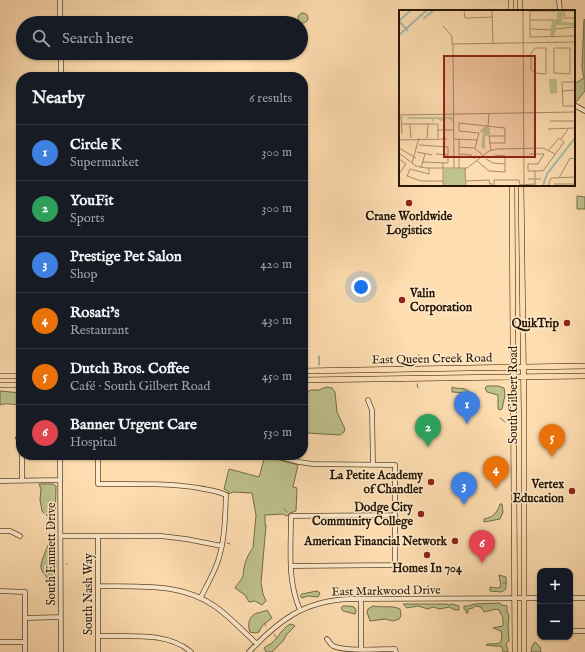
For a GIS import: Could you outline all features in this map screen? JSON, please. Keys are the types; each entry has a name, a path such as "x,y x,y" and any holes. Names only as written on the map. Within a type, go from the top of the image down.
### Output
{"main road":[{"name":"South Gilbert Road","path":"512,186 515,652"},
{"name":"South Gilbert Road","path":"521,186 524,377 524,652"},
{"path":"513,258 522,258"},
{"name":"East Queen Creek Road","path":"308,371 585,366"},
{"path":"408,369 408,378"},
{"path":"0,376 16,376"},
{"name":"East Queen Creek Road","path":"308,380 585,376"},
{"path":"0,385 16,385"}],"street":[{"path":"60,0 60,16"},
{"path":"559,0 560,10"},
{"path":"61,60 61,72"},
{"path":"575,106 585,111"},
{"path":"368,400 372,410 373,465"},
{"path":"22,460 22,481"},
{"name":"South Emmett Drive","path":"60,460 61,652"},
{"path":"98,460 98,484 169,484 204,489 226,495 225,526 222,546 215,569 201,597"},
{"path":"291,566 395,565 395,465 313,464 294,460"},
{"path":"0,481 60,480"},
{"path":"300,610 292,586 291,516 395,515"},
{"path":"0,531 10,531 20,536"},
{"path":"61,536 146,535 175,537 222,546"},
{"name":"South Nash Way","path":"98,536 98,652"},
{"path":"98,586 170,588 185,591 201,597 217,608 257,644"},
{"path":"0,591 25,592 25,652"},
{"name":"East Markwood Drive","path":"249,652 275,626 300,610 330,601 361,599 537,598"},
{"path":"573,598 585,598"},
{"path":"361,599 361,649"},
{"path":"25,618 61,617"},
{"path":"573,631 585,631"},
{"path":"98,636 165,638 181,644 191,652"},
{"path":"327,639 332,645 350,649 396,650"},
{"path":"0,642 25,642"}],"green space":[{"path":"301,13 305,13 308,16 298,16"},
{"path":"584,19 585,91 576,102 575,83 584,78 582,68"},
{"path":"577,196 585,197 585,209 577,209"},
{"path":"487,386 498,386 504,388 505,395 502,409 499,410 498,408 498,395 487,392 485,388"},
{"path":"326,387 332,388 335,392 337,412 345,429 340,435 308,433 308,392 310,390 319,390"},
{"path":"452,387 464,389 470,393 452,392"},
{"path":"0,391 16,393 16,405 0,405"},
{"path":"264,460 280,460 298,465 293,487 297,488 296,511 287,516 283,514 265,515 266,525 261,583 266,601 262,605 255,601 249,602 245,595 235,588 243,577 246,560 253,548 256,515 252,493 233,492 229,494 228,491 224,489 229,469 259,477"},
{"path":"39,484 53,484 56,486 55,530 51,527 49,519 42,511 40,500 41,489"},
{"path":"500,504 502,504 503,512 500,519 484,522 484,519 495,514"},
{"path":"55,537 55,584 48,580 42,571 41,565 51,538"},
{"path":"499,575 506,577 506,589 502,592 490,591 490,587 501,587"},
{"path":"317,591 320,593 318,597 308,596 302,598 300,596 302,594"},
{"path":"500,603 501,605 507,606 507,612 509,615 509,641 506,644 508,652 503,652 502,647 500,646 486,645 501,642 501,631 493,628 503,626 503,618 499,610 496,609 484,612 481,607 475,606 468,609 468,613 466,613 466,610 464,609 464,606 475,604"},
{"path":"403,604 452,604 459,606 459,610 449,607 440,609 433,607 428,609 418,606 407,608"},
{"path":"343,606 354,607 356,610 355,614 343,611 341,608"},
{"path":"373,606 400,609 401,616 399,619 393,621 385,619 370,621 367,612 368,609"},
{"path":"267,610 272,618 262,626 259,632 250,632 250,618 254,614"},
{"path":"290,624 295,626 287,634 283,641 272,652 266,652 264,648 272,643"},
{"path":"535,642 540,647 541,652 531,652 532,646"}],"waterway":[{"path":"419,355 419,361"},
{"path":"319,356 319,365"},
{"path":"417,384 418,388"},
{"path":"500,418 505,422"},
{"path":"284,509 287,512"},
{"path":"50,564 55,564"}],"place":[{"name":"Crane Worldwide Logistics","path":"409,203"},
{"name":"Valin Corporation","path":"402,300"},
{"name":"QuikTrip","path":"567,323"},
{"name":"Circle K","path":"467,424"},
{"name":"YouFit","path":"428,447"},
{"name":"Dutch Bros. Coffee","path":"552,457"},
{"name":"La Petite Academy of Chandler","path":"431,482"},
{"name":"Rosati's","path":"496,489"},
{"name":"Vertex Education","path":"572,491"},
{"name":"Prestige Pet Salon","path":"464,505"},
{"name":"Dodge City Community College","path":"421,514"},
{"name":"American Financial Network","path":"455,541"},
{"name":"Homes In 704","path":"427,555"},
{"name":"Banner Urgent Care","path":"482,563"}]}
